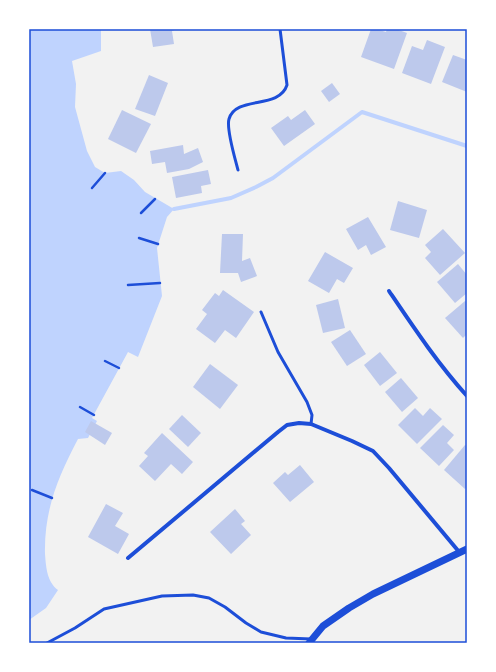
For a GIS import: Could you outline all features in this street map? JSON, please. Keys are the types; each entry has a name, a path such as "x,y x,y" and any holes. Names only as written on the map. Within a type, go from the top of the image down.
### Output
{"street":[{"path":"390,292 424,343 467,396"},
{"path":"128,558 278,432 287,425 299,423 311,424 352,441 373,452 389,468 460,553"},
{"path":"310,641 323,626 367,598 424,569 467,550"}],"lane":[{"path":"238,170 229,128 229,119 232,114 240,108 280,96 285,91 287,85 280,29"},
{"path":"261,312 278,352 307,402 312,414 311,424"},
{"path":"47,643 75,628 104,609 162,596 193,595 209,598 215,601 261,632 286,638 310,641"}],"path":[{"path":"92,188 105,173"},
{"path":"142,213 155,199"},
{"path":"139,238 158,244"},
{"path":"128,285 160,283"},
{"path":"105,361 119,368"},
{"path":"80,408 94,415"},
{"path":"32,490 52,498"}],"water":[{"path":"29,29 101,29 101,51 72,61 76,84 75,107 87,151 95,167 105,173 121,171 134,180 145,192 174,209 167,217 157,248 162,296 138,357 128,352 92,418 97,421 88,438 78,439 64,467 54,494 47,523 45,554 49,579 58,590 46,608 29,620"}],"building":[{"path":"150,29 177,29 172,31 174,44 153,47"},
{"path":"371,29 386,32 387,29 396,29 407,33 394,69 361,57"},
{"path":"427,40 445,47 431,84 402,73 412,46 423,50"},
{"path":"453,55 467,60 467,92 442,82"},
{"path":"149,75 168,83 155,116 135,109"},
{"path":"332,83 340,94 329,102 321,91"},
{"path":"122,110 151,124 136,153 108,139"},
{"path":"305,110 315,124 284,146 271,128 288,116 291,120"},
{"path":"183,145 184,154 198,148 203,162 189,169 167,173 165,162 152,164 150,151"},
{"path":"208,170 211,184 201,186 202,193 176,198 172,177"},
{"path":"398,201 427,210 419,238 390,230"},
{"path":"368,217 386,247 371,255 366,245 358,250 346,229"},
{"path":"443,229 465,253 440,275 425,258 431,252 425,245"},
{"path":"222,234 243,234 242,261 250,258 257,276 241,282 238,273 220,273"},
{"path":"325,252 353,268 344,283 337,279 329,293 308,281"},
{"path":"458,264 467,275 467,293 455,303 437,282"},
{"path":"223,290 254,312 236,338 225,330 215,343 196,329 207,314 202,310 215,293 219,296"},
{"path":"338,299 345,328 323,333 316,305"},
{"path":"465,301 467,302 467,334 463,338 445,318"},
{"path":"350,330 366,354 347,366 331,342"},
{"path":"380,352 397,373 380,386 364,365"},
{"path":"210,364 238,385 220,409 193,387"},
{"path":"401,378 418,398 402,412 385,392"},
{"path":"415,408 423,416 430,408 442,419 417,444 398,425"},
{"path":"182,415 201,433 188,447 169,429"},
{"path":"91,421 112,433 105,445 85,432"},
{"path":"443,425 454,435 447,443 454,450 439,466 420,448"},
{"path":"162,433 193,462 182,474 171,464 155,481 139,466 148,456 144,453"},
{"path":"465,445 467,446 467,487 465,489 444,470"},
{"path":"300,465 314,482 290,502 273,483 285,472 288,475"},
{"path":"106,504 123,513 115,526 129,534 118,554 88,537"},
{"path":"235,509 245,521 241,524 251,535 231,554 210,532"}],"waterway":[{"path":"174,209 231,198 256,187 273,178 362,112 467,146"}]}
